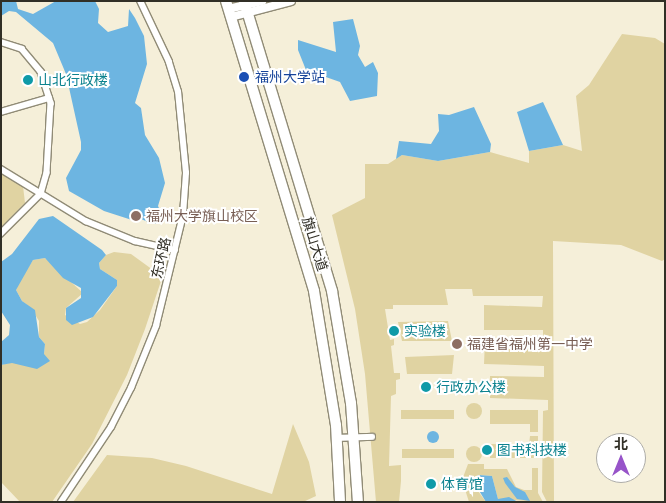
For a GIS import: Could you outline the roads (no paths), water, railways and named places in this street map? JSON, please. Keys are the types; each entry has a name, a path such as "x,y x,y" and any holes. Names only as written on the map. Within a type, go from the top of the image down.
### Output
{"highway":[{"name":"旗山大道","path":"245,6 328,276 343,348 354,437 358,502"},
{"name":"旗山大道","path":"228,9 314,291 329,366 337,438 340,502"}],"street":[{"name":"东环路","path":"61,502 111,427 131,388 156,326 175,250 186,173 184,136 178,92 169,62 140,1"},
{"path":"245,6 262,1"},
{"path":"228,9 291,1"},
{"path":"1,42 22,49 41,72 49,98 47,173 42,194 1,234"},
{"path":"1,112 49,98"},
{"path":"1,168 86,222 135,241 175,250"},
{"path":"337,438 372,437"}],"water":[{"path":"1,1 16,1 18,9 33,14 56,1 95,1 99,9 98,23 108,32 128,26 129,9 144,36 147,64 135,103 141,108 145,135 159,158 165,183 158,206 165,221 153,224 141,219 135,221 104,211 69,191 66,178 81,150 81,142 66,74 53,43 16,12 9,11 1,16"},
{"path":"353,19 360,46 358,55 365,67 373,62 378,73 377,96 350,101 340,82 306,70 298,50 298,40 336,52 333,22"},
{"path":"543,102 563,145 529,151 517,112"},
{"path":"474,107 491,144 490,152 438,161 402,155 396,159 399,141 431,144 439,131 438,114 449,115"},
{"path":"53,216 102,250 106,255 99,263 100,269 117,280 117,286 93,317 72,325 66,320 66,308 81,298 81,288 63,278 45,258 33,260 16,290 22,301 35,310 39,337 45,344 44,354 50,361 37,369 12,363 1,365 1,342 9,335 10,325 1,311 1,262 12,254 39,219"},
{"path":"433,431 439,437 433,443 427,437"},
{"path":"479,475 492,476 498,499 509,497 518,502 486,502 472,479"},
{"path":"507,477 515,487 525,492 530,501 517,499 505,483 503,478"}],"place":[{"name":"福州大学站","path":"244,77"},
{"name":"山北行政楼","path":"28,80"},
{"name":"福州大学旗山校区","path":"136,216"},
{"name":"实验楼","path":"394,331"},
{"name":"福建省福州第一中学","path":"457,344"},
{"name":"行政办公楼","path":"426,387"},
{"name":"图书科技楼","path":"487,450"},
{"name":"体育馆","path":"431,484"}]}
